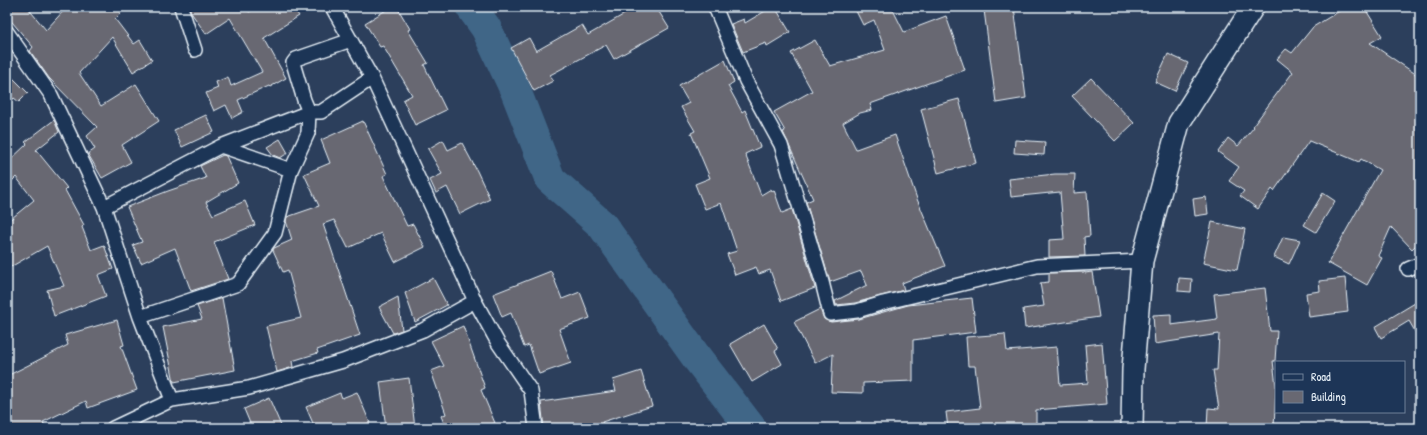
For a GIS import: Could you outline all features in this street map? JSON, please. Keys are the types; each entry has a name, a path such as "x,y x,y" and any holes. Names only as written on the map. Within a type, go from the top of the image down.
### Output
{"main road":[{"path":"1132,428 1134,369 1142,261 1179,123 1253,7"}],"street":[{"path":"181,7 196,50"},
{"path":"332,7 372,78 475,301 498,343 531,391 536,428"},
{"path":"714,7 746,81 781,145 822,282 830,314 857,312 883,303 1037,266 1142,261"},
{"path":"7,32 51,95 104,207 140,317 172,400"},
{"path":"140,317 238,284 275,233 291,170 308,133 309,112 293,63 296,59 351,40"},
{"path":"104,207 221,146 309,112 321,112 372,78"},
{"path":"221,146 291,170"},
{"path":"1408,269 1420,264"},
{"path":"113,428 172,400 249,388 343,360 423,330 475,301"}],"building":[{"path":"7,7 27,7 46,30 67,7 127,7 115,19 134,44 140,40 152,60 133,72 112,37 79,73 101,106 136,84 159,121 122,145 131,162 102,178 88,154 95,149 87,136 97,127 49,78 30,51 33,47 7,16"},
{"path":"189,7 246,7 249,12 258,7 293,7 299,16 264,38 286,78 270,87 269,86 238,100 243,112 232,118 226,105 214,111 206,93 218,88 216,82 228,77 231,86 262,72 230,18 206,34"},
{"path":"391,7 397,7 410,29 408,30 428,63 424,65 446,110 415,125 403,100 412,95 383,46 380,47 365,23"},
{"path":"637,7 656,7 669,28 614,59 606,45 550,75 553,81 534,91 511,48 529,38 536,51 582,25 588,35"},
{"path":"772,7 775,7 790,32 767,46 766,43 743,52 731,24 744,19 745,23"},
{"path":"854,7 899,7 893,10 904,32 946,16 965,70 870,104 872,110 860,113 843,123 856,149 895,135 917,199 945,266 902,283 904,290 855,303 836,305 835,301 867,285 861,271 830,282 806,202 813,199 783,132 785,131 774,112 812,91 791,53 815,40 830,66 885,50 874,20 863,25"},
{"path":"1014,7 1026,98 996,103 984,10"},
{"path":"1346,7 1364,7 1382,36 1370,43 1420,77 1420,241 1412,249 1391,227 1378,256 1382,258 1367,285 1328,263 1380,170 1361,159 1359,162 1309,141 1274,191 1272,189 1258,209 1240,196 1244,191 1229,181 1239,167 1218,152 1228,138 1238,146 1254,127 1253,126 1293,72 1277,59 1286,49 1292,53 1313,27"},
{"path":"1168,54 1188,63 1175,91 1155,82"},
{"path":"725,60 734,82 728,86 742,112 745,110 760,147 745,154 761,195 771,189 772,191 774,190 782,213 792,209 815,288 781,301 770,270 759,274 756,267 735,275 727,254 737,251 721,203 705,209 695,184 710,178 691,133 695,131 681,107 689,103 679,86"},
{"path":"7,72 28,93 19,102 14,98 7,106"},
{"path":"1091,78 1134,123 1115,141 1072,96"},
{"path":"959,99 976,163 938,173 921,109"},
{"path":"206,115 214,132 182,147 174,130"},
{"path":"54,120 59,132 36,150 67,188 65,190 84,225 82,227 91,250 104,245 113,269 98,275 106,296 54,316 47,290 64,286 47,246 7,269 7,222 34,200 16,177 7,186 7,163 27,144 25,142"},
{"path":"363,121 387,174 383,176 407,226 413,224 425,247 395,262 381,233 348,248 334,220 323,224 360,335 317,350 318,353 292,361 293,367 277,372 266,326 301,318 288,270 283,272 273,250 274,248 292,240 286,221 287,217 319,206 304,174 330,163 321,140"},
{"path":"280,139 288,153 280,158 273,155 267,147"},
{"path":"443,140 448,150 462,143 490,199 460,214 447,187 436,193 430,180 442,174 428,149"},
{"path":"1015,140 1045,142 1044,155 1014,153"},
{"path":"223,155 226,156 238,183 206,202 213,215 245,201 255,225 214,242 228,279 191,291 175,248 141,263 133,245 142,242 127,207 206,178 200,166"},
{"path":"1055,174 1075,174 1074,193 1087,192 1090,236 1084,237 1085,256 1049,257 1049,240 1064,239 1060,192 1011,197 1009,179"},
{"path":"1323,193 1335,201 1316,232 1304,225"},
{"path":"1206,197 1208,214 1195,216 1193,199"},
{"path":"1212,222 1245,229 1237,270 1203,263"},
{"path":"1283,237 1300,240 1289,264 1274,257"},
{"path":"551,271 562,299 580,292 590,318 559,329 571,363 539,374 529,345 524,347 511,313 502,317 493,294"},
{"path":"1092,272 1099,317 1025,328 1023,309 1044,306 1040,283 1049,282 1049,273"},
{"path":"433,278 447,305 415,322 405,293"},
{"path":"1179,278 1192,279 1191,292 1178,291"},
{"path":"1345,278 1348,312 1309,317 1306,293 1320,291 1319,281"},
{"path":"1265,288 1270,331 1277,331 1275,361 1273,361 1275,378 1274,428 1207,428 1208,408 1219,409 1213,370 1217,370 1219,334 1155,344 1153,315 1171,314 1171,325 1217,319 1214,294"},
{"path":"398,297 402,330 393,333 379,307"},
{"path":"222,298 235,370 174,382 163,327 202,319 197,306"},
{"path":"972,298 976,332 913,340 913,381 863,383 863,393 831,392 833,354 815,363 794,322 820,309 824,319 831,322 859,319 908,305"},
{"path":"1420,300 1420,340 1409,321 1381,338 1375,327"},
{"path":"117,320 124,345 121,346 137,390 88,408 86,401 43,422 46,428 12,428 7,418 7,376 68,345 65,335"},
{"path":"764,324 778,349 775,351 782,364 752,382 730,344"},
{"path":"463,326 485,388 481,390 495,423 482,428 446,428 441,416 446,414 431,371 444,366 431,341"},
{"path":"1005,334 1007,351 1057,347 1060,385 1088,383 1085,345 1102,343 1107,404 1036,410 1036,428 948,428 946,412 980,408 975,366 968,366 966,337"},
{"path":"641,371 652,406 602,422 603,424 573,428 544,428 541,402 616,391 613,380"},
{"path":"409,378 415,428 386,428 380,382"},
{"path":"357,392 370,423 356,428 315,428 306,407 340,393 342,398"},
{"path":"269,398 282,428 252,428 244,409"}],"waterway":[{"path":"471,7 486,28 516,92 550,179 602,225 697,358 751,428"}]}
